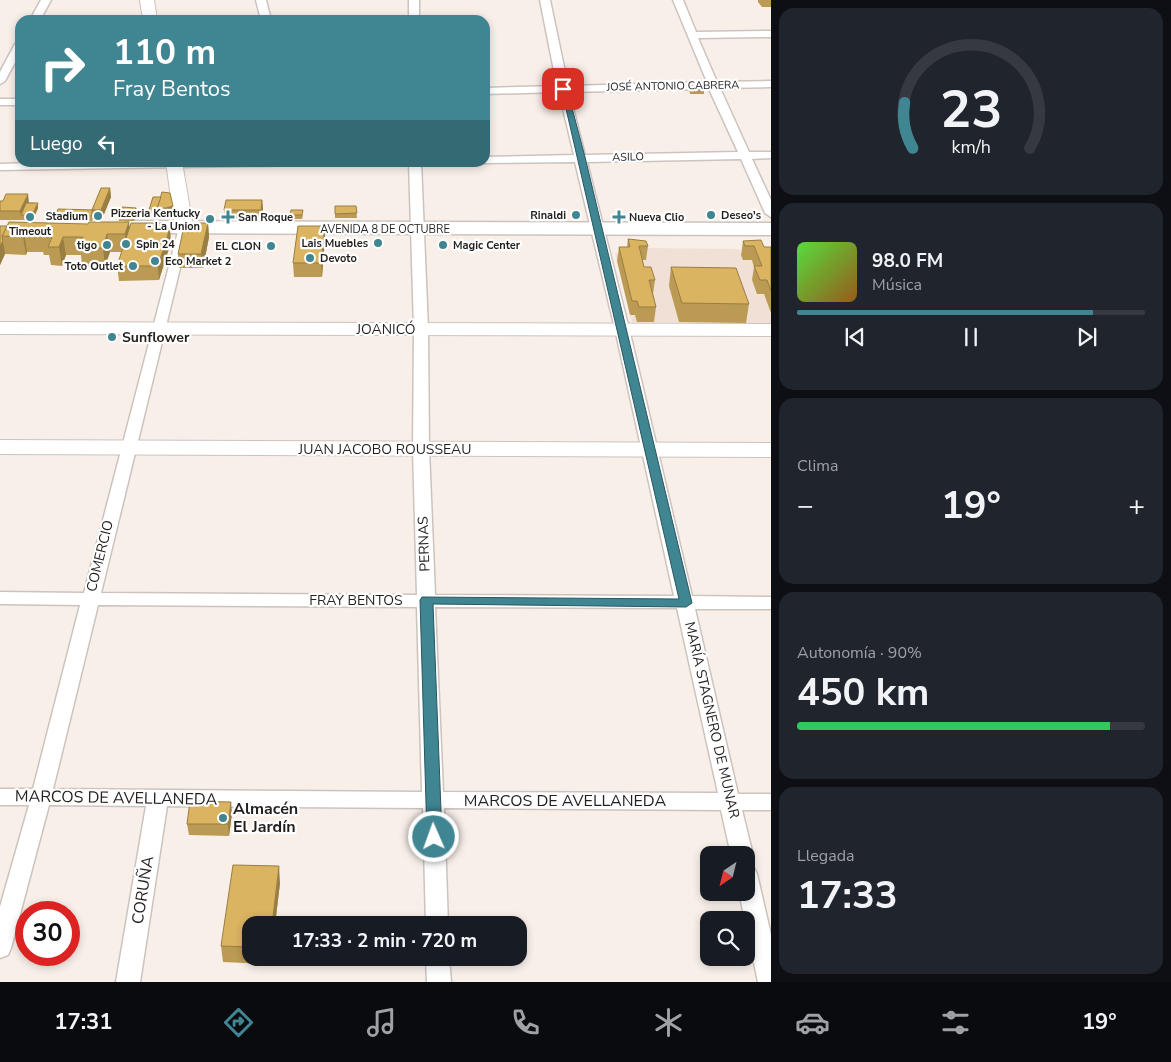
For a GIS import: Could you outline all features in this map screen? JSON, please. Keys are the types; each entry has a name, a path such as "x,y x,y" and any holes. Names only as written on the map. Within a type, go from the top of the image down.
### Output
{"main road":[{"name":"AVENIDA 8 DE OCTUBRE","path":"116,227 416,229 771,228"}],"street":[{"path":"38,15 46,0"},
{"path":"147,0 149,15"},
{"path":"260,0 264,15"},
{"path":"414,0 414,15"},
{"name":"MARÍA STAGNERO DE MUNAR","path":"545,0 563,89 622,329 740,846"},
{"path":"678,0 713,85 771,213"},
{"path":"692,35 771,34"},
{"path":"0,81 15,50"},
{"name":"JOSÉ ANTONIO CABRERA","path":"490,91 771,84"},
{"path":"0,102 15,102"},
{"name":"ASILO","path":"490,160 771,155"},
{"path":"0,167 15,167"},
{"name":"COMERCIO","path":"0,948 41,798 89,599 184,227 175,167"},
{"name":"PERNAS","path":"415,167 421,329 421,449 437,916"},
{"name":"JOANICÓ","path":"0,328 771,330"},
{"name":"JUAN JACOBO ROUSSEAU","path":"0,447 771,450"},
{"name":"FRAY BENTOS","path":"0,598 771,603"},
{"name":"MARCOS DE AVELLANEDA","path":"0,797 771,802"},
{"name":"CORUÑA","path":"128,982 158,799"},
{"path":"752,901 770,982"},
{"path":"438,966 438,982"}],"shaded area":[{"path":"640,248 739,249 741,253 769,253 771,258 771,323 632,322 615,253 641,253"}],"building":[{"path":"689,86 703,86 704,90 690,89"},
{"path":"101,188 110,188 101,210 92,210"},
{"path":"162,192 170,193 173,206 157,208"},
{"path":"6,194 28,194 20,211 0,211 0,201 3,201"},
{"path":"153,197 161,197 157,208 158,213 148,213"},
{"path":"226,200 262,200 261,210 224,210"},
{"path":"26,203 38,203 32,215 21,215"},
{"path":"335,206 356,206 357,213 335,214"},
{"path":"122,207 136,208 133,217 118,217"},
{"path":"58,209 94,210 92,210 91,216 55,216"},
{"path":"291,210 303,210 302,215 290,215"},
{"path":"9,222 88,224 89,222 129,222 125,234 107,234 103,248 80,248 83,237 63,237 59,247 48,247 52,237 41,237 43,234 24,233 23,237 2,236"},
{"path":"131,223 163,223 170,228 158,266 117,266"},
{"path":"191,223 208,223 201,254 178,254 184,226"},
{"path":"0,226 7,226 0,246"},
{"path":"298,226 325,226 321,263 293,263"},
{"path":"628,239 646,241 648,246 639,246 644,267 651,267 655,280 649,280 656,307 639,307 637,301 632,301 619,247 630,247"},
{"path":"761,240 764,247 771,247 771,291 767,280 760,280 754,266 762,266 754,246 745,246 743,241"},
{"path":"671,267 736,268 749,304 682,303"},
{"path":"190,801 231,802 228,824 187,824"},
{"path":"233,865 279,866 273,916 242,916 242,947 221,946"}],"place":[{"name":"Rinaldi","path":"576,215"},
{"name":"Deseo's","path":"711,215"},
{"name":"Stadium","path":"98,216"},
{"name":"Timeout","path":"30,217"},
{"name":"San Roque","path":"228,217"},
{"name":"Nueva Clio","path":"619,217"},
{"name":"Pizzeria Kentucky - La Union","path":"210,219"},
{"name":"Lais Muebles","path":"378,243"},
{"name":"Spin 24","path":"126,244"},
{"name":"tigo","path":"107,245"},
{"name":"Magic Center","path":"443,245"},
{"name":"EL CLON","path":"271,246"},
{"name":"Devoto","path":"310,258"},
{"name":"Eco Market 2","path":"155,261"},
{"name":"Toto Outlet","path":"133,266"},
{"name":"Sunflower","path":"112,337"},
{"name":"Almacén El Jardín","path":"223,818"}],"route":[{"path":"434,837 426,600 686,603 581,157 563,89"}]}
